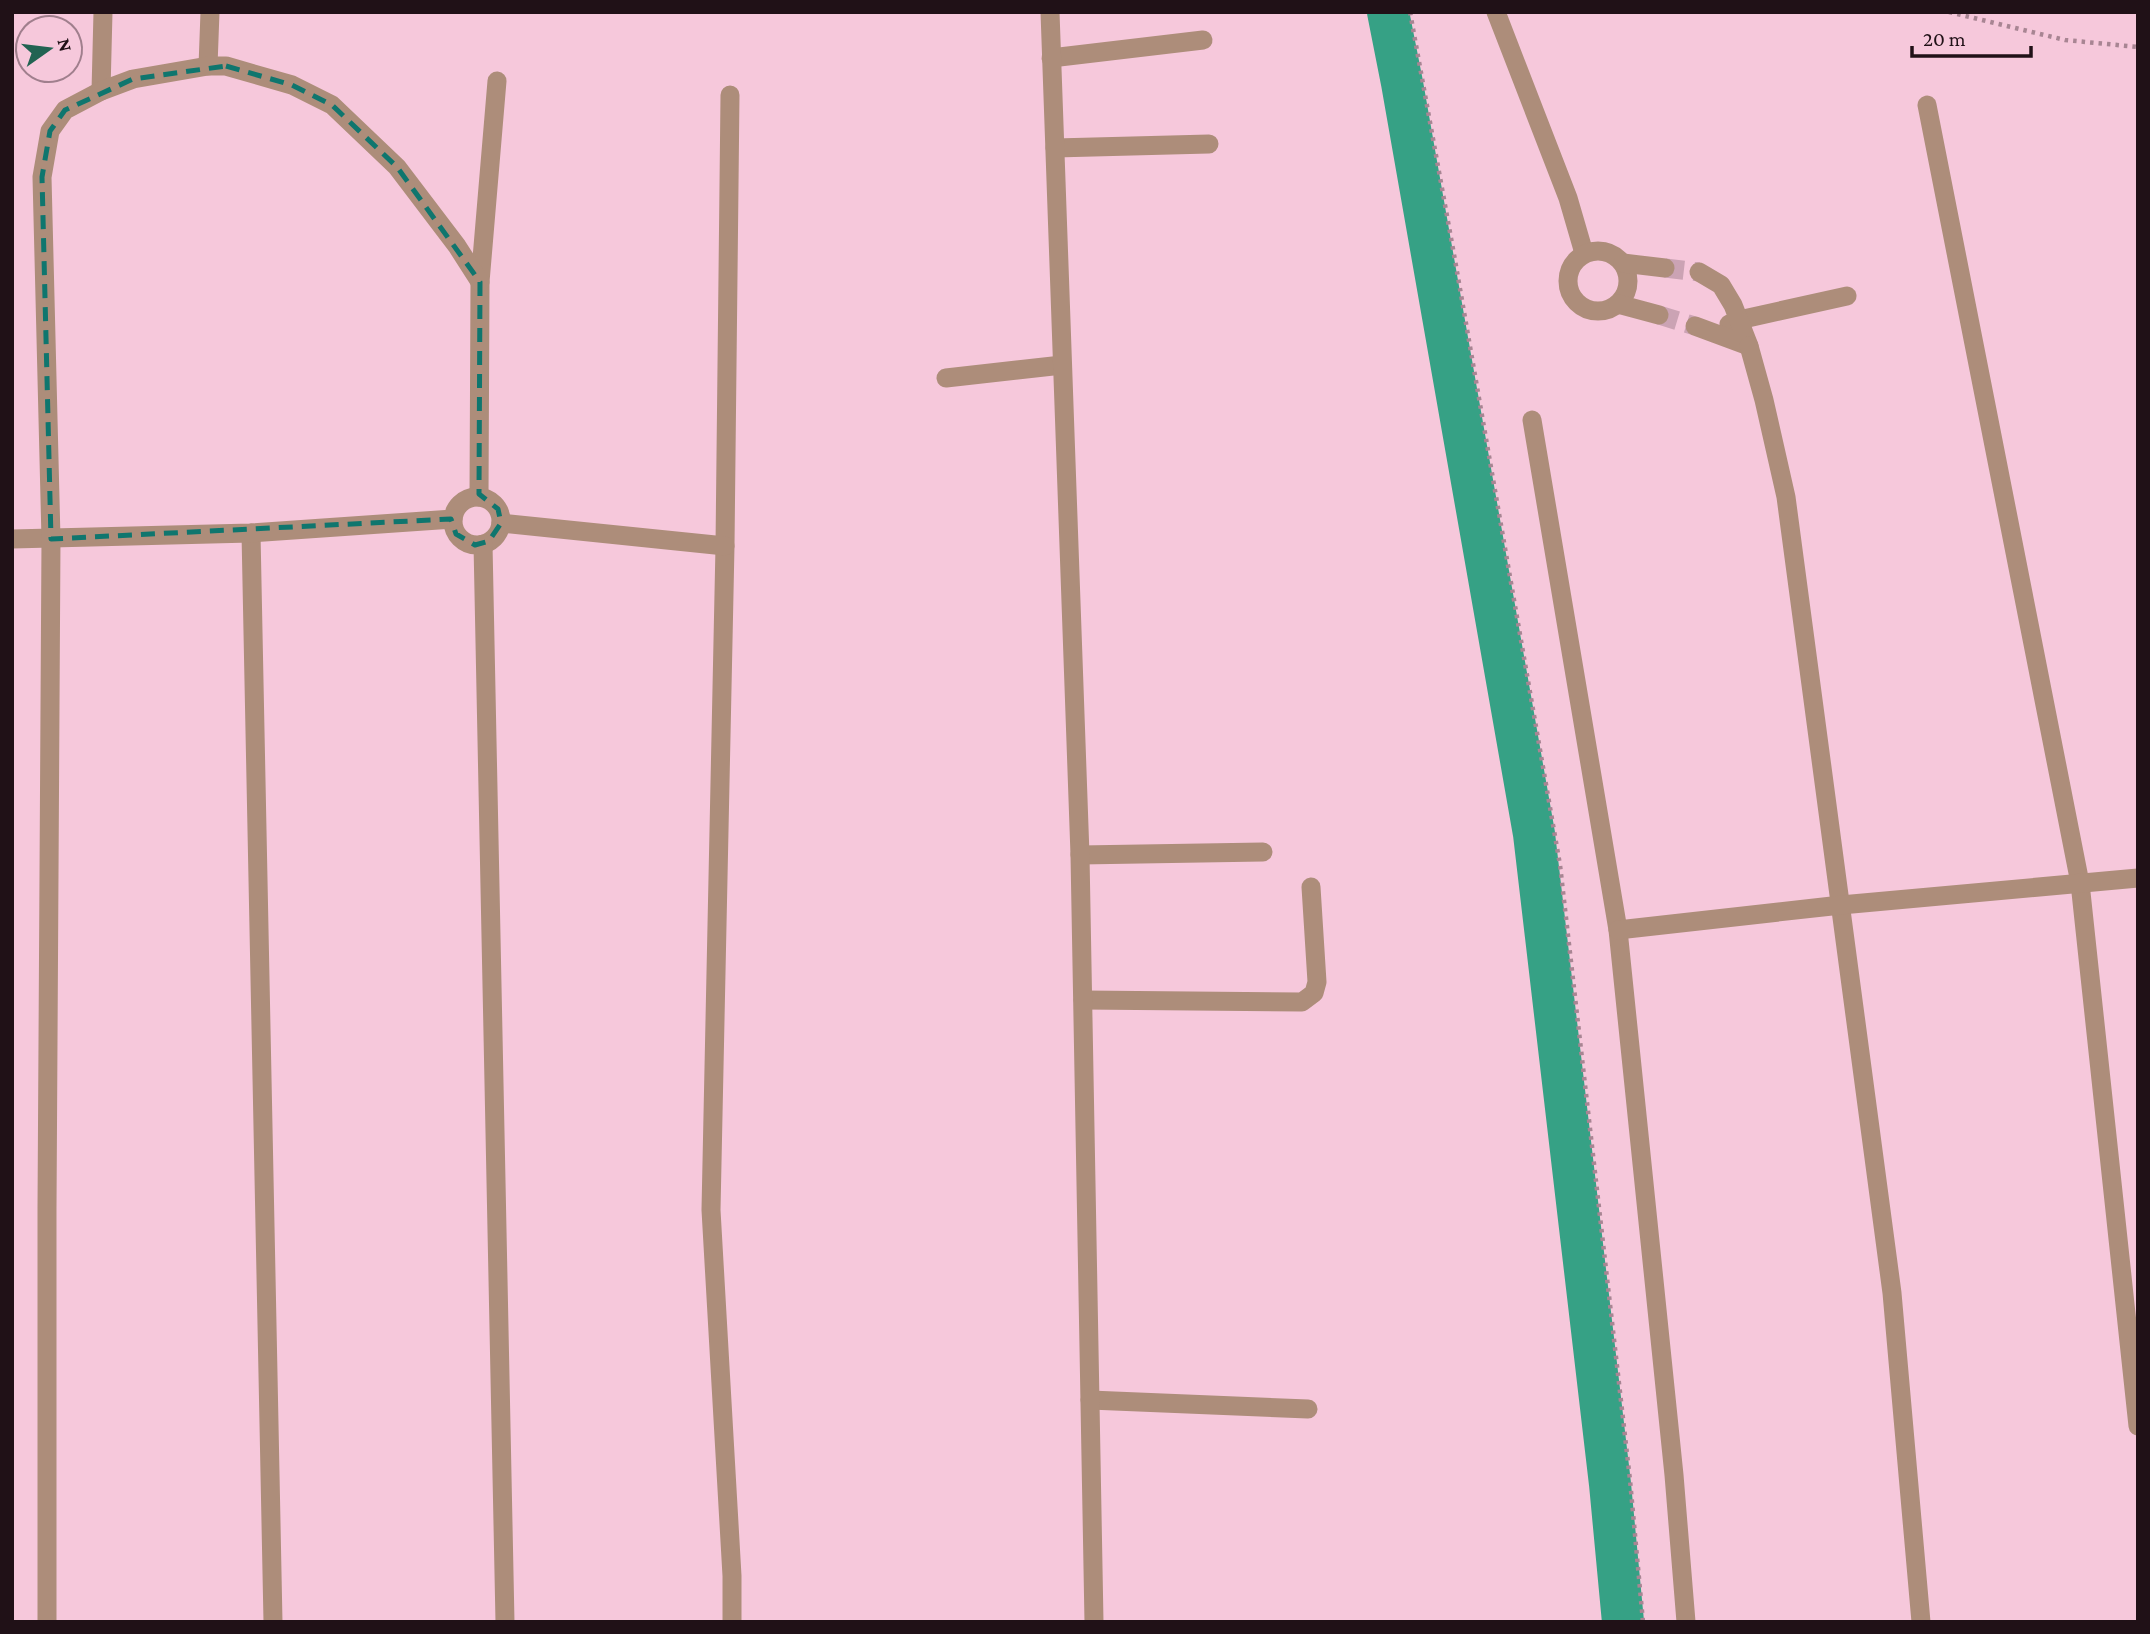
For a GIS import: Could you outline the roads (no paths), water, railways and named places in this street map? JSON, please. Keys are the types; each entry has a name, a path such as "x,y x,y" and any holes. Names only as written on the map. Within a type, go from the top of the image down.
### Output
{"street":[{"path":"101,91 103,12"},
{"path":"208,66 211,12"},
{"path":"1050,12 1080,855 1094,1622"},
{"path":"1496,12 1568,198 1584,253"},
{"path":"1051,58 1203,40"},
{"path":"47,1622 51,539 41,177 50,131 65,110 101,91 133,79 208,66 226,66 292,85 331,106 397,167 457,246 480,282"},
{"path":"479,497 480,282 497,81"},
{"path":"730,95 725,546 711,1210 732,1576 732,1622"},
{"path":"1927,105 2080,883 2138,1426"},
{"path":"1055,148 1209,144"},
{"path":"1598,250 1613,253 1623,263 1629,277 1627,293 1618,304 1605,311 1590,311 1577,303 1569,292 1567,277 1573,263 1584,253 1598,250"},
{"path":"1623,263 1665,268"},
{"path":"1699,272 1721,285 1739,320 1764,400 1786,497 1892,1293 1921,1622"},
{"path":"1749,346 1702,329 1847,296"},
{"path":"1618,304 1659,315"},
{"path":"946,378 1062,365"},
{"path":"1532,420 1618,930 1674,1475 1686,1622"},
{"path":"471,497 479,497 493,503 501,515 501,523 495,537 483,544 467,544 456,534 453,519 458,505 471,497"},
{"path":"12,539 251,533 453,519"},
{"path":"501,523 725,546"},
{"path":"251,533 273,1622"},
{"path":"483,544 505,1622"},
{"path":"1080,855 1263,852"},
{"path":"1618,930 1841,905 2138,878"},
{"path":"1083,1000 1302,1002 1314,993 1317,982 1311,887"},
{"path":"1090,1400 1308,1409"}],"waterway":[{"path":"1388,12 1534,834 1610,1484 1623,1622"}],"tunnel":[{"path":"1665,268 1699,272"},
{"path":"1659,315 1695,326"}]}
